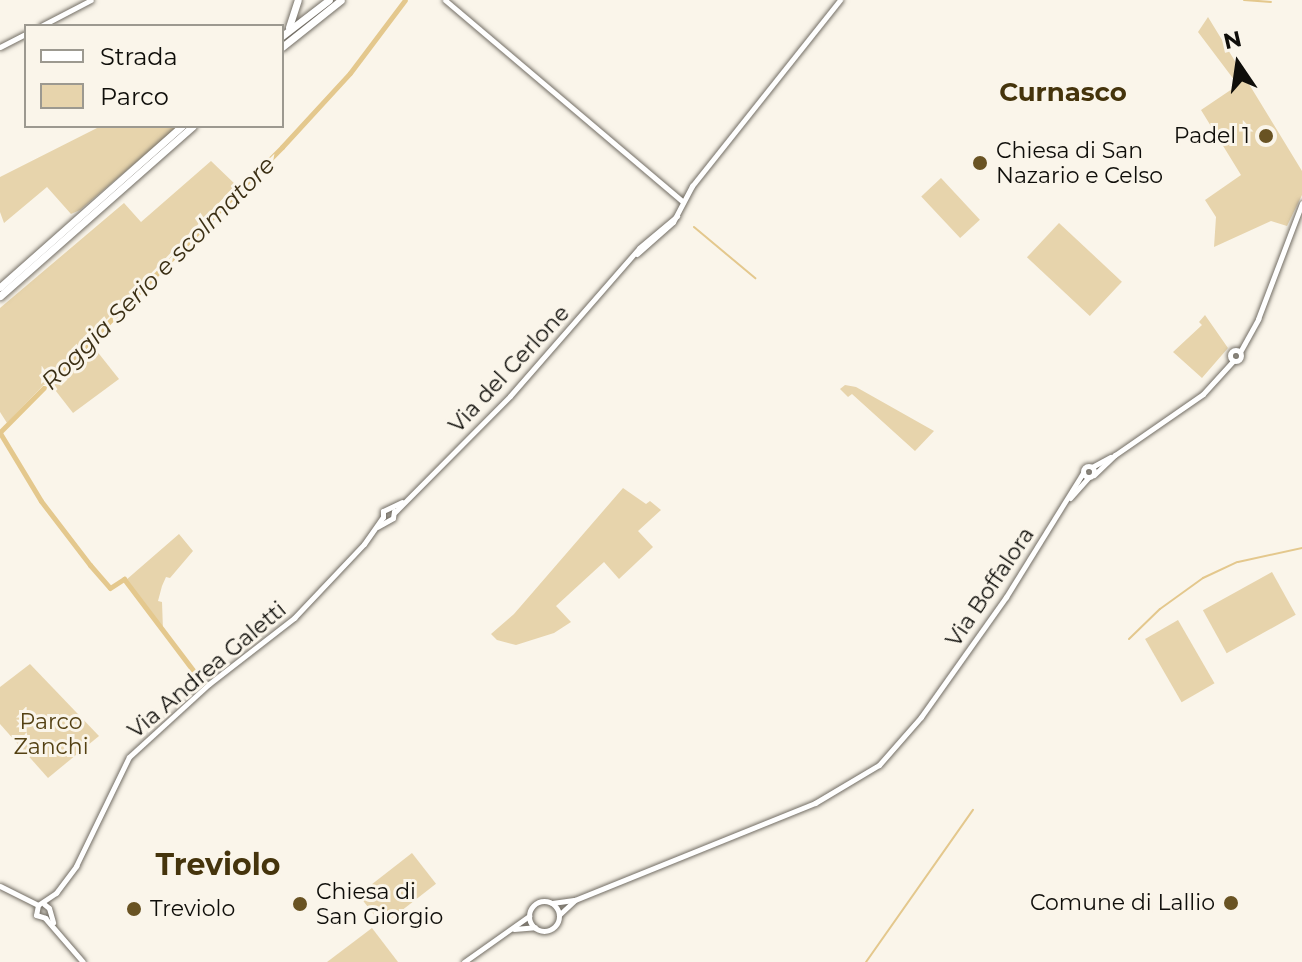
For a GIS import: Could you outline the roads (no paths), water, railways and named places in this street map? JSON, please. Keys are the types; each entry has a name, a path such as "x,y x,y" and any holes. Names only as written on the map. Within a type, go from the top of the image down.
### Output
{"highway":[{"path":"284,33 295,18 298,0"},
{"path":"284,34 329,0"},
{"path":"284,45 341,0"},
{"path":"0,287 180,128"},
{"path":"0,296 191,128"}],"street":[{"path":"45,24 91,0"},
{"path":"445,0 682,202 786,64 840,0"},
{"path":"0,47 24,35"},
{"name":"Via del Cerlone","path":"393,510 510,396 635,255 677,216 682,202"},
{"path":"1115,455 1196,400 1233,361 1231,353 1240,352 1258,319 1302,203"},
{"name":"Via Boffalora","path":"575,900 815,803 852,784 889,757 1006,597 1085,467 1092,467 1115,455"},
{"name":"Via Boffalora","path":"1066,502 1115,455"},
{"path":"1083,473 1091,476 1092,467"},
{"path":"383,517 390,520 393,510"},
{"name":"Via Andrea Galetti","path":"35,912 45,910 89,843 129,757 209,684 294,618 376,528 383,511 393,510"},
{"name":"Via Andrea Galetti","path":"376,528 390,520"},
{"path":"0,886 45,910 83,962"},
{"path":"22,899 39,918 45,910"},
{"path":"464,962 513,929 529,916 537,903 575,900"},
{"path":"513,929 535,927 549,930 575,900"},
{"path":"552,903 559,915"},
{"path":"529,916 535,927"}],"waterway":[{"name":"Roggia Serio e scolmatore","path":"0,432 282,147 350,73 405,0"},
{"path":"1244,0 1271,2"},
{"path":"694,227 755,278"},
{"path":"0,433 41,501 90,565 110,588 124,579 205,686"},
{"path":"1129,639 1160,609 1203,578 1238,562 1302,548"},
{"path":"866,962 973,810"}],"place":[{"name":"Padel 1","path":"1266,136"},
{"name":"Chiesa di San Nazario e Celso","path":"980,163"},
{"name":"Comune di Lallio","path":"1231,903"},
{"name":"Chiesa di San Giorgio","path":"300,904"},
{"name":"Treviolo","path":"134,909"}],"district":[{"name":"Curnasco","path":"1063,93"},
{"name":"Treviolo","path":"218,865"}],"park label":[{"name":"Parco Zanchi","path":"51,734"}]}
